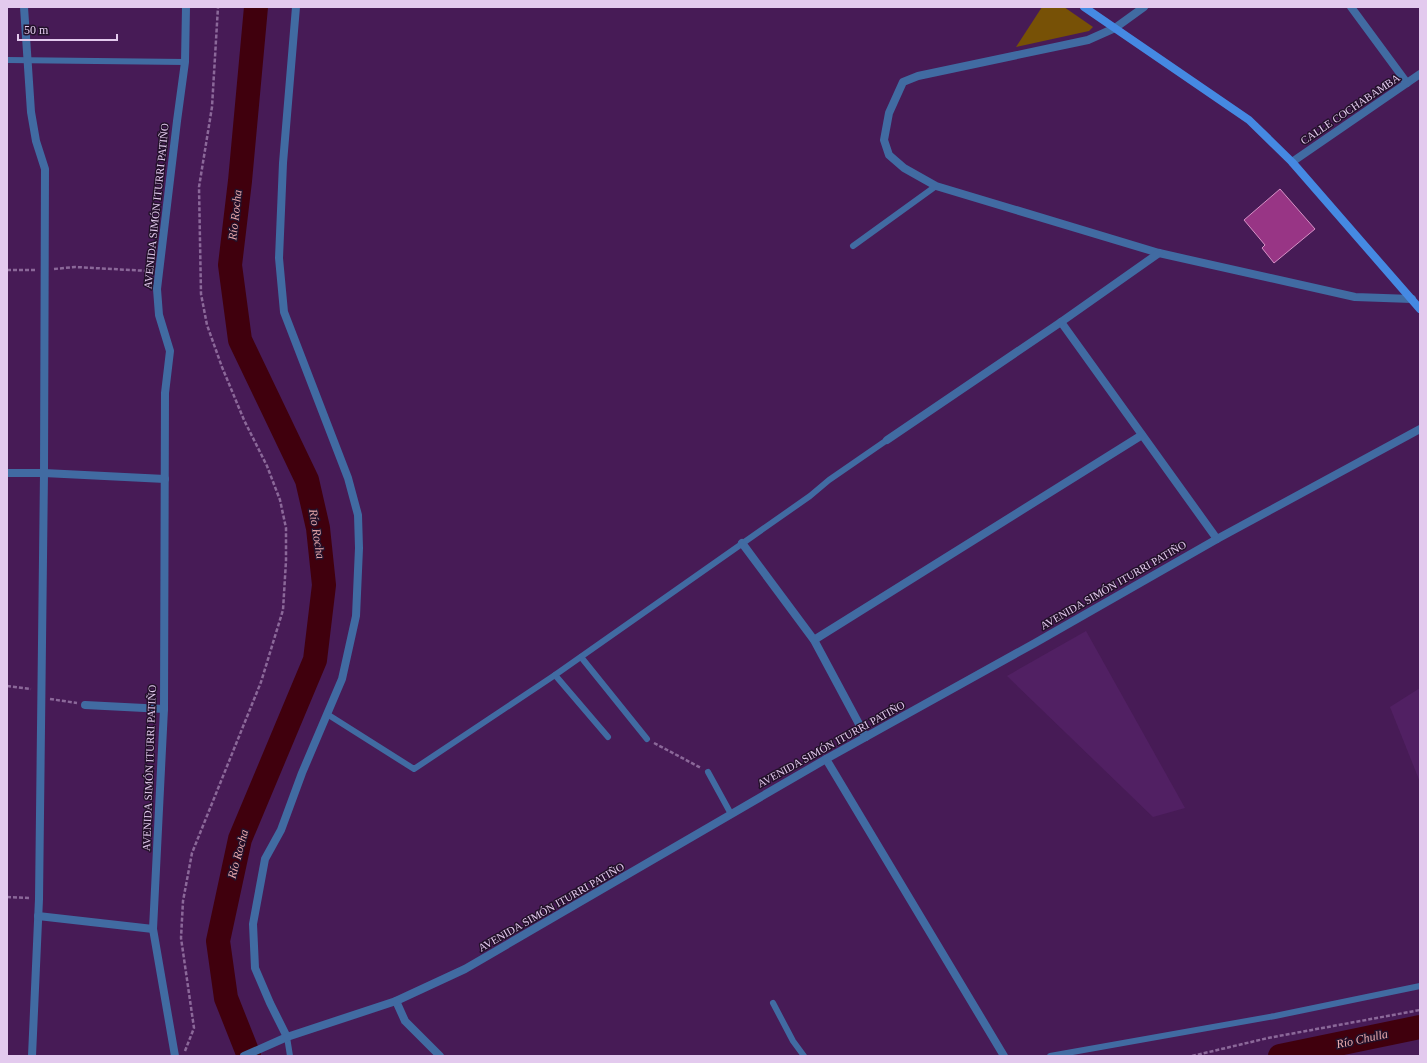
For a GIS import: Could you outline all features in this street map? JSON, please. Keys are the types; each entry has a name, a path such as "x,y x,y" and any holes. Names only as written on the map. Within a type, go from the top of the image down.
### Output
{"main road":[{"path":"1084,7 1249,120 1292,162 1420,309"}],"street":[{"path":"24,7 31,112 36,140 45,170 44,473 39,899 32,1056"},
{"name":"AVENIDA SIMÓN ITURRI PATIÑO","path":"175,1056 153,929 164,710 165,393 170,351 159,315 157,289 185,62 186,7"},
{"path":"288,1037 270,1003 255,968 253,924 265,859 281,830 342,680 356,616 359,548 358,515 348,478 284,312 280,258 283,163 296,7"},
{"path":"1144,7 1115,28 1088,40 918,76 903,82 889,113 884,140 889,155 904,168 936,186 1159,253 1355,297 1412,299"},
{"path":"1351,7 1407,83"},
{"name":"CALLE COCHABAMBA","path":"1292,162 1420,74"},
{"path":"887,440 1062,322 1159,253"},
{"path":"1062,322 1217,539"},
{"name":"AVENIDA SIMÓN ITURRI PATIÑO","path":"244,1056 288,1037 396,1001 465,969 826,759 1028,647 1217,539 1420,429"},
{"path":"814,640 1142,435"},
{"path":"7,473 44,473 165,479"},
{"path":"742,543 814,640 866,737"},
{"path":"85,704 164,710"},
{"path":"826,759 1004,1056"},
{"path":"38,916 153,929"},
{"path":"396,1001 405,1021 440,1056"}],"lane":[{"path":"7,60 185,62"},
{"path":"853,246 936,186"},
{"path":"327,714 414,769 581,657 887,440"},
{"path":"581,657 647,739"},
{"path":"555,675 608,737"},
{"path":"708,772 731,814"},
{"path":"1050,1056 1275,1016 1420,986"},
{"path":"773,1003 793,1041 804,1056"},
{"path":"288,1037 290,1056"}],"path":[{"path":"184,1056 194,1028 181,938 183,901 192,853 261,682 283,610 286,561 286,528 280,500 222,367 207,325 201,294 199,187 212,107 218,7"},
{"path":"7,270 45,270 75,267 159,271"},
{"path":"7,686 85,704"},
{"path":"647,739 708,772"},
{"path":"7,897 39,899"},
{"path":"1192,1056 1268,1038 1420,1010"}],"shaded area":[{"path":"1042,7 1064,7 1093,27 1089,31 1016,47"},
{"path":"1086,631 1185,808 1153,817 1007,676"},
{"path":"1420,688 1420,782 1390,707"}],"building":[{"path":"1280,189 1315,229 1274,263 1262,248 1265,245 1244,220"}],"waterway":[{"name":"Río Rocha","path":"249,1056 226,998 218,941 240,839 315,660 324,585 318,528 307,480 240,340 230,265 240,181 256,7"},
{"name":"Río Chulla","path":"1280,1056 1420,1027"}]}
